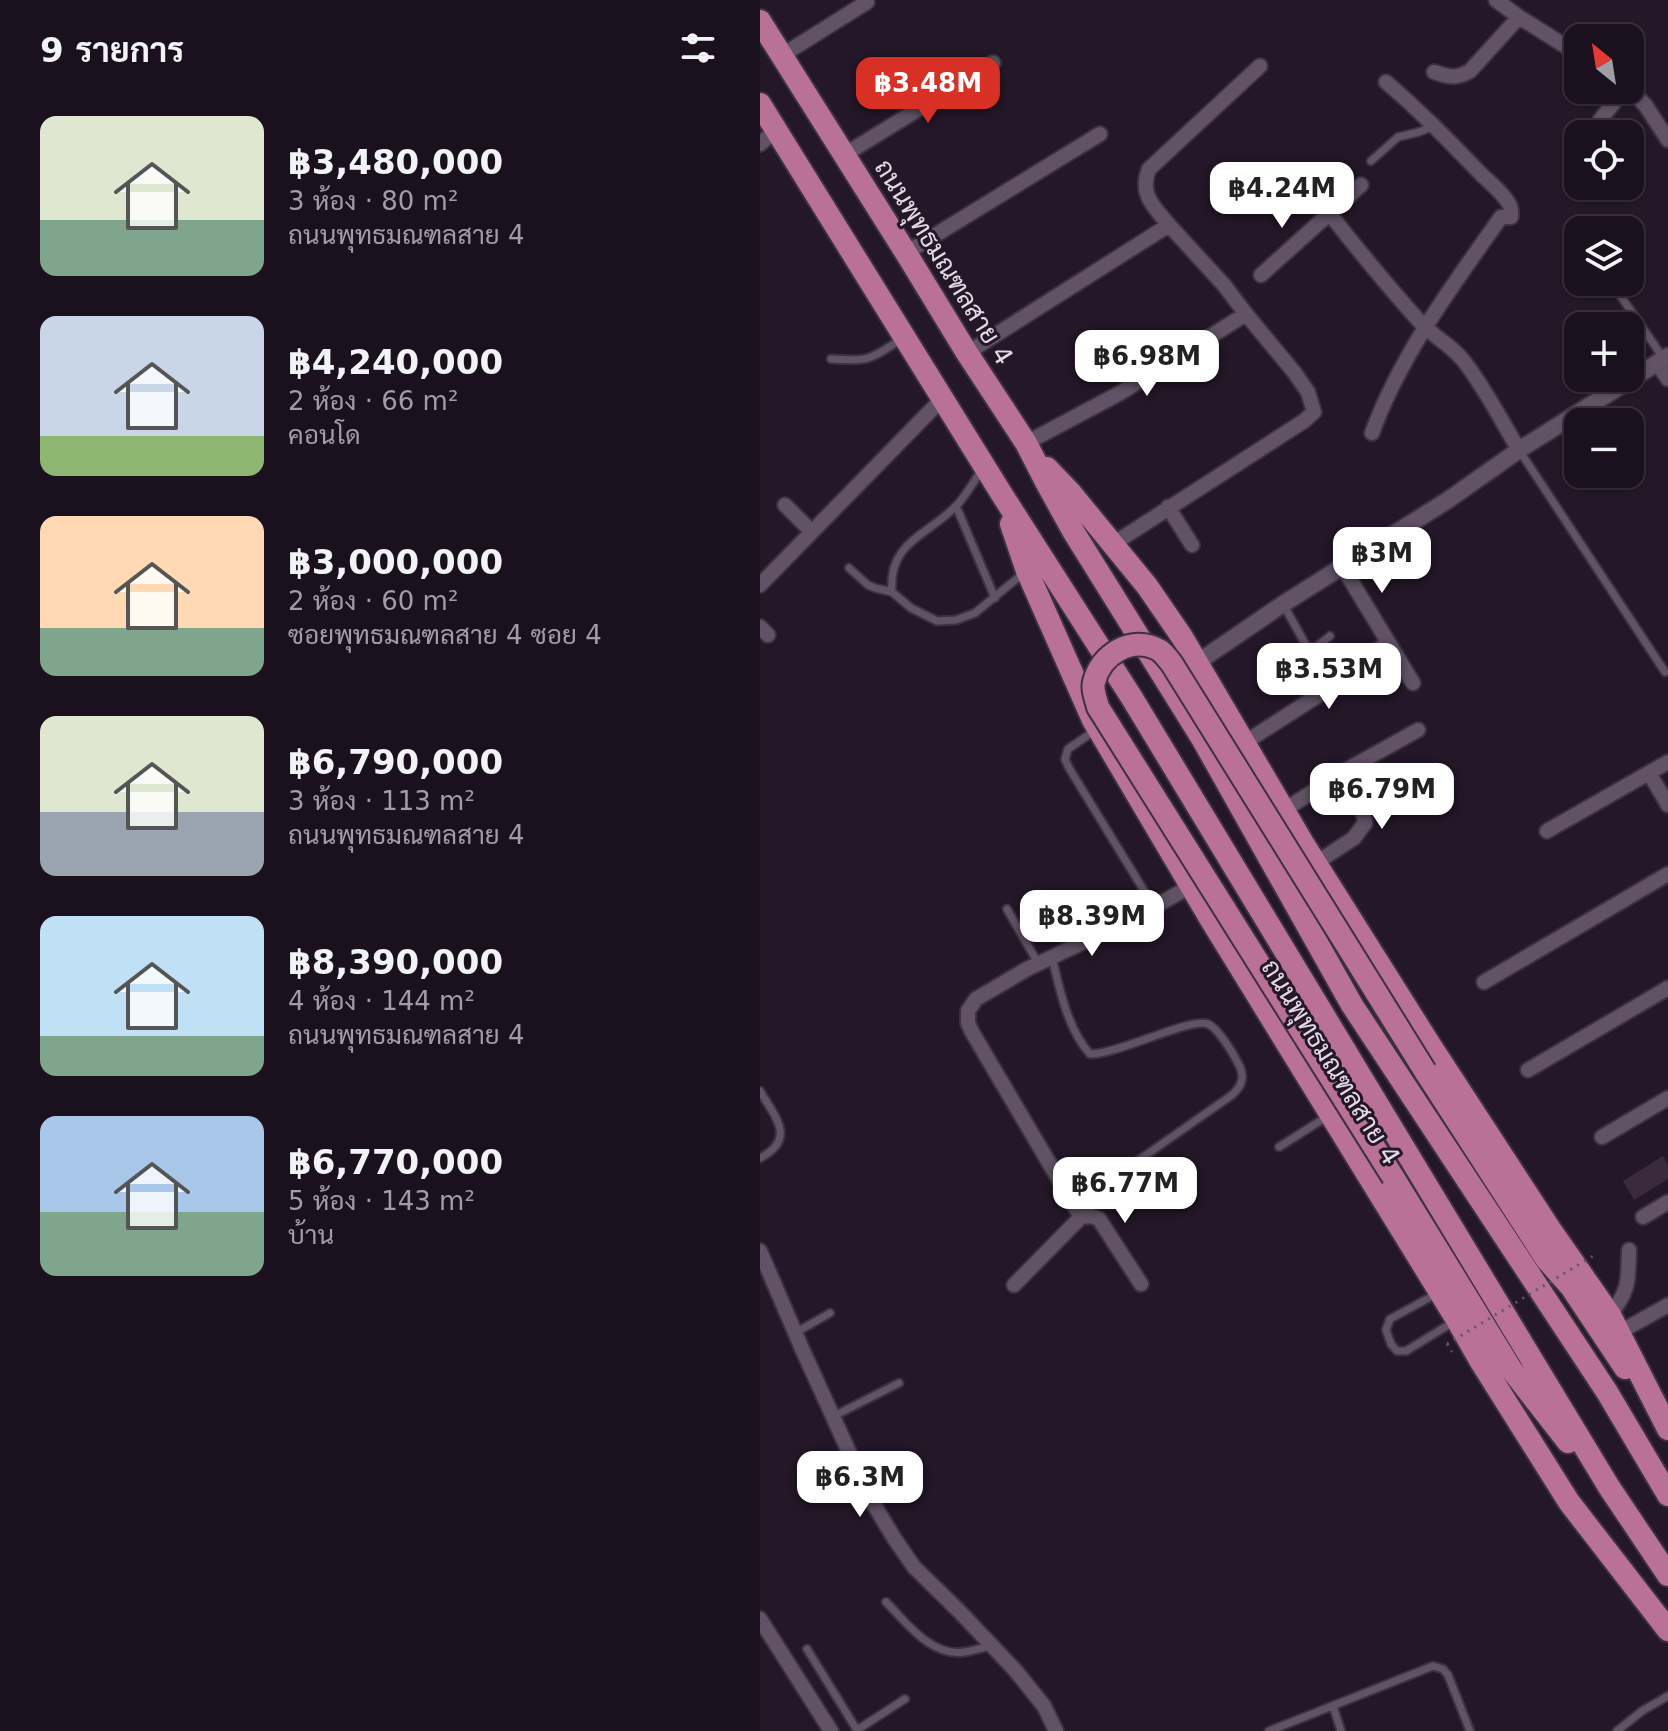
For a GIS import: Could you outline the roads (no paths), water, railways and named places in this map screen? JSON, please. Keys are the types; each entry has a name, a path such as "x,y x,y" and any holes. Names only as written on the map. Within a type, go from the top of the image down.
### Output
{"main road":[{"name":"ถนนพุทธมณฑลสาย 4","path":"760,21 1029,447 1080,543 1203,740 1352,1005 1607,1392 1668,1495"},
{"name":"ถนนพุทธมณฑลสาย 4","path":"760,104 768,137 904,337 1132,698 1609,1487 1668,1575"},
{"name":"ถนนพุทธมณฑลสาย 4","path":"1029,447 1147,586 1198,662 1316,863 1468,1103 1615,1324 1667,1427"},
{"name":"ถนนพุทธมณฑลสาย 4","path":"1001,493 1027,571 1098,729 1569,1502 1668,1630"},
{"path":"1607,1392 1547,1260 1425,1071 1172,664 1161,651 1147,646 1133,644 1113,653 1102,665 1093,684 1098,707 1511,1369 1548,1442 1617,1562"},
{"path":"1547,1260 1571,1287 1639,1391 1667,1427"},
{"path":"1511,1369 1561,1435 1609,1487"}],"street":[{"path":"1496,0 1564,45"},
{"path":"781,56 867,2"},
{"path":"1434,72 1454,77 1470,71 1519,17"},
{"path":"844,155 993,63"},
{"path":"1113,544 1314,412 1308,392 1294,372 1224,285 1169,225 1149,200 1145,189 1144,180 1149,169 1260,66"},
{"path":"1372,433 1382,405 1425,327 1501,217 1511,217 1510,205 1501,194 1386,82"},
{"path":"1600,120 1615,104"},
{"path":"1644,104 1668,140"},
{"path":"906,253 1100,134"},
{"path":"1261,275 1361,185"},
{"path":"1329,213 1384,283 1425,327 1463,361 1519,450"},
{"path":"967,353 1169,225"},
{"path":"1029,447 1246,314"},
{"path":"1198,662 1283,604 1448,500 1519,450 1663,360 1668,379"},
{"path":"760,585 942,399"},
{"path":"785,505 812,532"},
{"path":"1168,507 1192,545"},
{"path":"1342,566 1413,683"},
{"path":"1244,743 1325,691 1387,643"},
{"path":"1284,810 1418,730"},
{"path":"1547,831 1668,762"},
{"path":"1649,773 1668,805"},
{"path":"1316,863 1354,838 1365,823 1363,812 1340,774"},
{"path":"1484,982 1668,874"},
{"path":"1081,1217 968,1023 968,1011 976,999 1045,960 1191,886"},
{"path":"1528,1070 1668,988"},
{"path":"1602,1137 1668,1098"},
{"path":"1643,1217 1668,1202"},
{"path":"1014,1285 1081,1217 1091,1216 1099,1219 1141,1284"},
{"path":"1615,1324 1628,1285 1629,1250"},
{"path":"760,1251 832,1417 870,1498 894,1538 914,1567 1015,1670 1044,1706 1056,1731"},
{"path":"1615,1324 1668,1305"},
{"path":"760,1619 831,1731"}],"lane":[{"path":"1371,161 1398,137 1434,126"},
{"path":"1620,296 1663,360"},
{"path":"831,359 863,361 904,337"},
{"path":"1519,450 1665,672"},
{"path":"892,592 891,576 899,556 956,506 985,466"},
{"path":"956,506 995,598"},
{"path":"849,568 875,588 892,592 911,608 937,621 956,620 975,613 1027,571"},
{"path":"1283,604 1307,647 1315,648 1330,636"},
{"path":"1098,729 1068,749 1065,759 1154,907"},
{"path":"1007,909 1045,960 1081,1044 1090,1054 1124,1048 1190,1024 1205,1022 1215,1028 1238,1063 1243,1077 1240,1087 1232,1095 1116,1176"},
{"path":"760,1091 782,1135 776,1147 760,1158"},
{"path":"1279,1147 1331,1114"},
{"path":"1440,1292 1390,1319 1386,1330 1391,1344 1397,1351 1406,1351 1457,1320"},
{"path":"795,1333 830,1313"},
{"path":"832,1417 899,1383"},
{"path":"886,1602 920,1636 940,1650 962,1653 992,1645"},
{"path":"807,1649 856,1730 905,1699"},
{"path":"1269,1731 1433,1666 1443,1669 1448,1675 1470,1731"},
{"path":"1617,1731 1668,1696"},
{"path":"1333,1706 1341,1731"}]}
